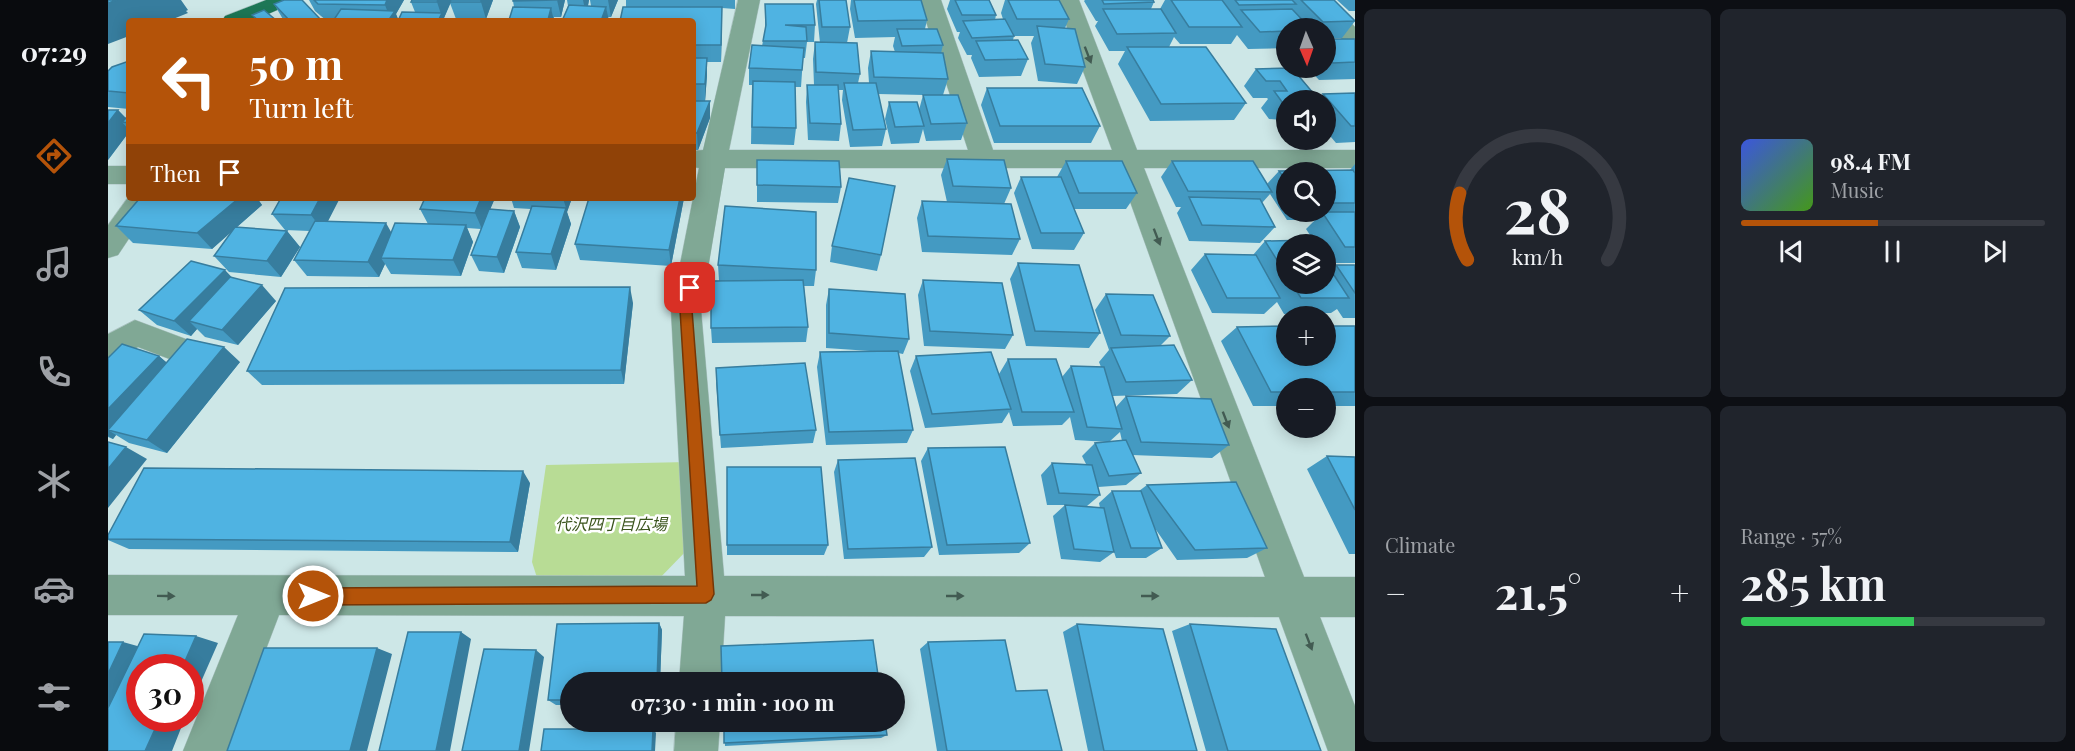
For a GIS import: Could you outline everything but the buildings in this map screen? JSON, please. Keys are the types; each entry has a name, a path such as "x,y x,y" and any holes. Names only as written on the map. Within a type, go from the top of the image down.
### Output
{"main road":[{"path":"240,18 284,0"}],"street":[{"path":"701,672 706,594 686,310 704,159 749,0"},
{"path":"930,0 983,158"},
{"path":"1068,0 1350,751"},
{"path":"1318,0 1355,40"},
{"path":"704,159 1355,159"},
{"path":"108,175 126,175"},
{"path":"108,247 140,201"},
{"path":"108,347 111,348 135,333 180,350"},
{"path":"108,595 706,594 1355,597"},
{"path":"205,751 266,596"},
{"path":"696,751 697,732"}],"green space":[{"name":"代沢四丁目広場","path":"688,462 690,547 654,584 540,587 532,562 546,465"}],"route":[{"path":"313,596 706,594 686,310 690,288"}]}
